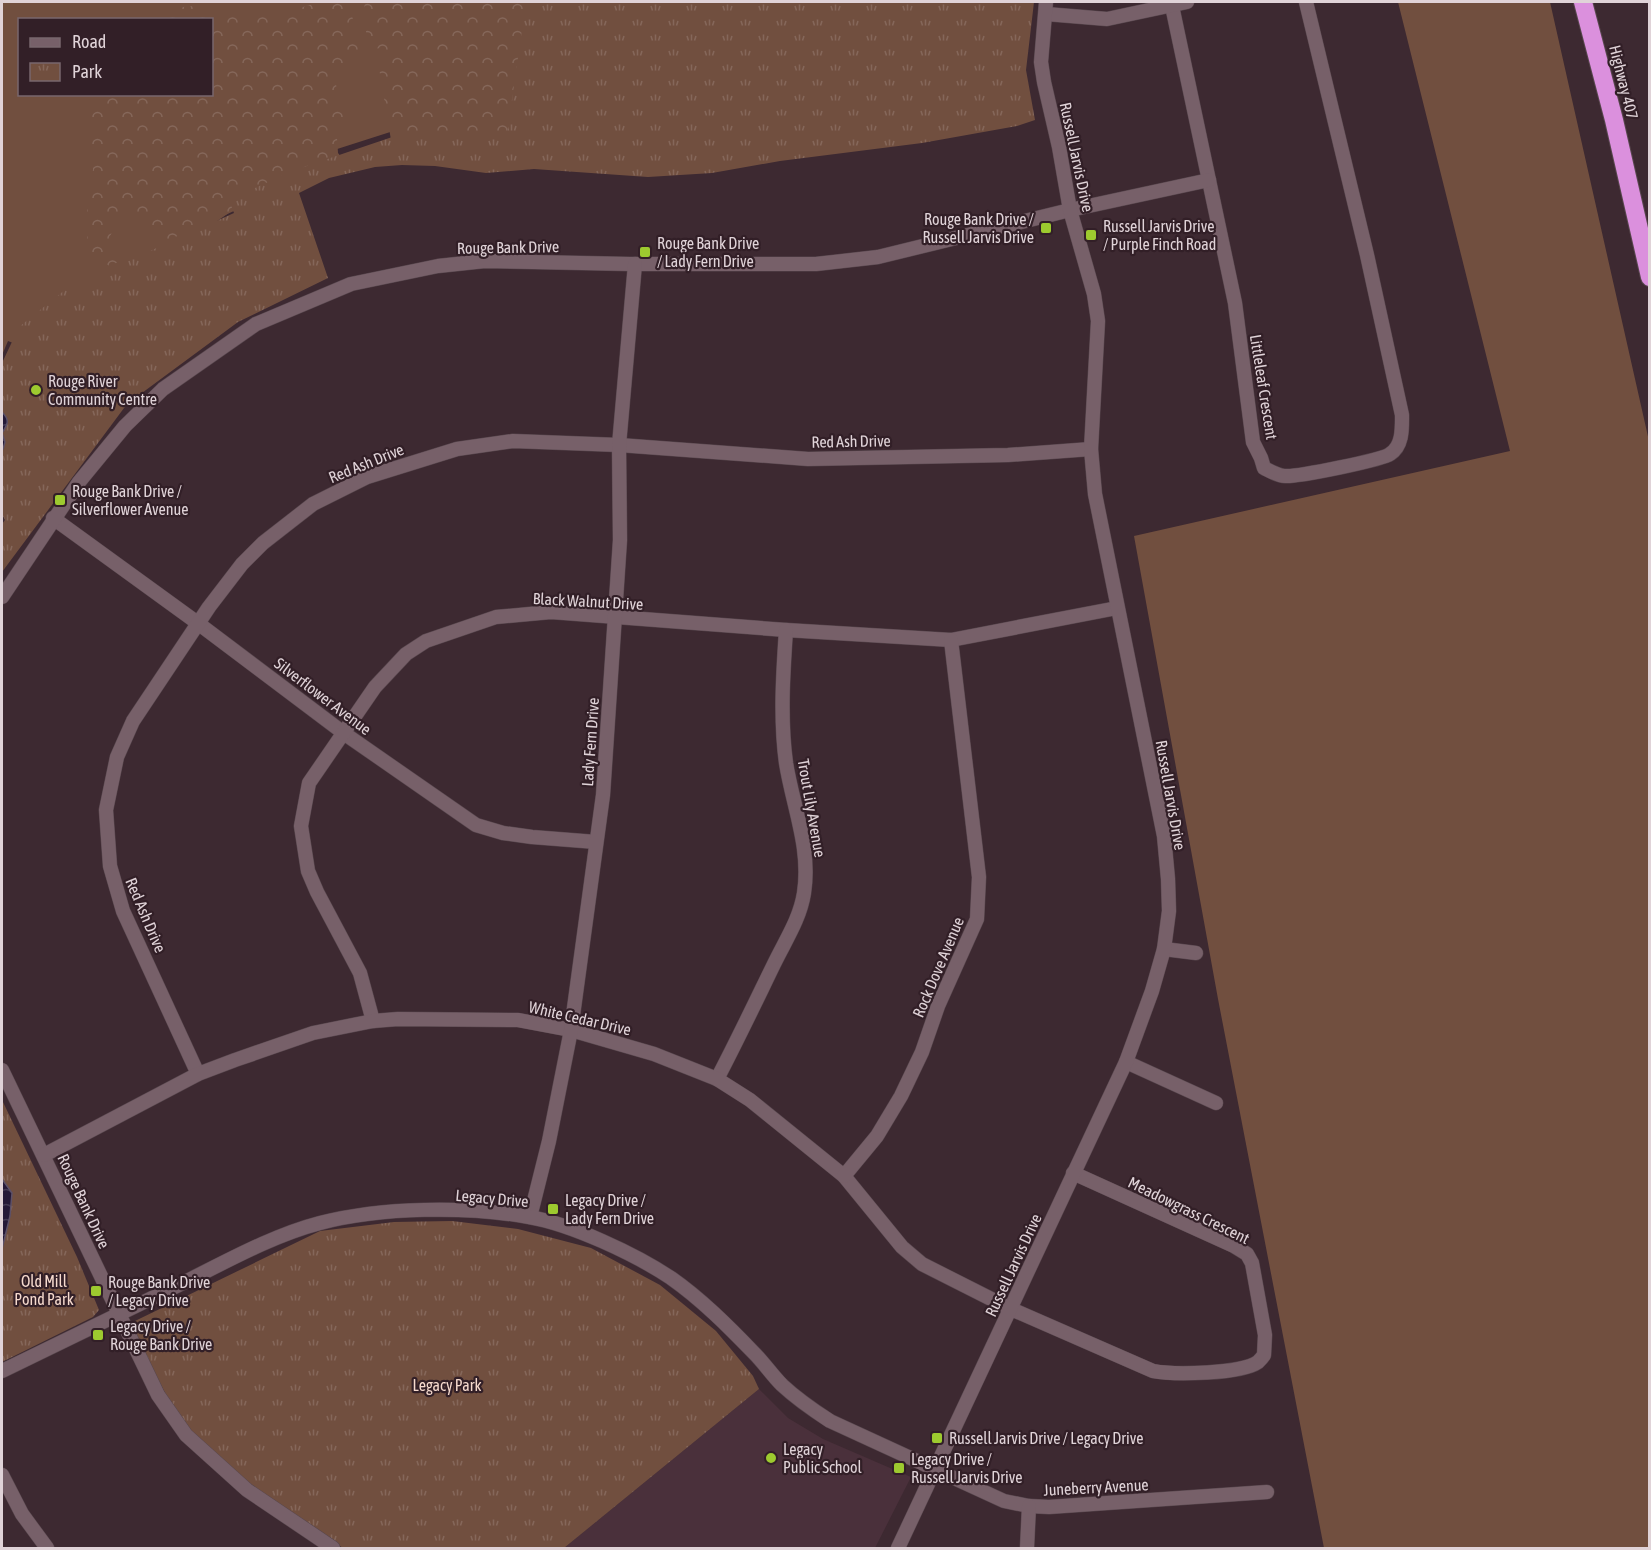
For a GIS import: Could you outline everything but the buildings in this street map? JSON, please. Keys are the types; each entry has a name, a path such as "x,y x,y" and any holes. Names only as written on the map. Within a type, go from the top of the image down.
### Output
{"highway":[{"name":"Highway 407","path":"1583,2 1614,120 1650,277"}],"street":[{"path":"1046,8 1107,19 1187,2"},
{"name":"Littleleaf Crescent","path":"1172,6 1235,303 1253,442 1264,468 1282,477 1301,475 1390,454 1400,441 1402,416 1367,255 1306,2"},
{"name":"Russell Jarvis Drive","path":"898,1548 1126,1062 1152,991 1164,949 1170,911 1164,836 1095,494 1091,449 1098,321 1094,294 1070,210 1041,62 1046,8"},
{"name":"Rouge Bank Drive","path":"2,597 79,482 125,426 163,389 256,324 351,284 438,266 485,261 816,264 849,261 878,257 1070,210 1209,180"},
{"name":"Lady Fern Drive","path":"530,1217 549,1141 571,1030 603,795 620,540 619,445 635,264"},
{"name":"Red Ash Drive","path":"198,1074 123,911 110,867 106,810 117,757 133,721 242,564 263,543 313,504 367,477 457,448 513,441 619,445 808,459 1030,454 1091,449"},
{"name":"Silverflower Avenue","path":"53,518 345,734 476,825 503,833 596,842"},
{"name":"Black Walnut Drive","path":"373,1021 360,973 308,871 301,826 309,783 345,734 362,704 406,654 426,640 496,616 551,612 951,640 1117,608"},
{"name":"Trout Lily Avenue","path":"717,1079 789,934 800,910 804,892 806,852 786,763 783,730 782,694 786,630"},
{"name":"Rock Dove Avenue","path":"844,1176 878,1136 901,1096 922,1052 938,1006 977,920 979,878 951,640"},
{"path":"1164,949 1196,953"},
{"name":"White Cedar Drive","path":"44,1155 198,1074 313,1033 373,1021 398,1019 518,1020 571,1030 654,1054 717,1079 750,1100 844,1176 902,1247 922,1264 1011,1309"},
{"path":"1126,1062 1216,1103"},
{"name":"Rouge Bank Drive","path":"2,1070 158,1395 186,1435 247,1490 333,1548"},
{"name":"Meadowgrass Crescent","path":"1011,1309 1153,1371 1167,1374 1247,1367 1264,1355 1265,1335 1252,1263 1247,1254 1073,1173"},
{"name":"Legacy Drive","path":"2,1371 223,1263 320,1223 369,1214 426,1210 530,1217 601,1241 670,1278 713,1312 756,1354 781,1384 806,1406 830,1421 934,1468"},
{"name":"Juneberry Avenue","path":"934,1468 1004,1501 1029,1506 1049,1507 1267,1492"},
{"path":"2,1476 22,1514 47,1548"},
{"path":"1027,1548 1029,1506"}],"shaded area":[{"name":"Legacy Public School","path":"759,1389 788,1418 823,1439 911,1477 875,1548 564,1548"}],"green space":[{"path":"2,2 964,2 409,126 306,159 36,352 8,341 2,355"},
{"path":"319,2 342,2 347,8 358,33 362,54 345,61 334,76 346,128 337,138 338,153 345,162 164,242 154,243 149,240 151,221 144,215 127,212 113,231 106,248 106,253 121,261 109,266 92,257 87,246 87,190 93,170 90,129 92,115 109,96 213,96 213,18 162,17 183,7 194,6 246,17 271,17"},
{"path":"365,2 1026,2 1022,115 393,152 379,68 380,61 387,59 385,47 370,50 363,17"},
{"path":"526,2 1034,2 1026,70 1035,120 1017,126 922,143 780,161 712,173 648,177 534,169 486,173 435,166 402,165 375,167 329,178 299,193 328,278 238,322 127,404 2,572 2,524 5,520 2,514 2,363 19,327 66,289 234,213 229,200 292,171 404,133 437,131 507,134"},
{"path":"1398,2 1550,2 1649,441 1649,1548 1324,1548 1218,999 1134,536 1510,451"},
{"name":"Old Mill Pond Park","path":"2,1100 77,1257 99,1310 93,1317 2,1362"},
{"name":"Legacy Park","path":"452,1221 518,1229 591,1248 660,1285 716,1331 753,1376 759,1389 564,1548 343,1548 250,1486 191,1435 168,1399 135,1333 135,1321 320,1231 394,1222"}],"water":[{"path":"2,412 7,422 2,433"},
{"path":"2,433 5,442 2,450"},
{"path":"2,1179 12,1193 10,1216 2,1249"}],"place":[{"name":"Rouge Bank Drive / Russell Jarvis Drive","path":"1046,228"},
{"name":"Russell Jarvis Drive / Purple Finch Road","path":"1091,235"},
{"name":"Rouge Bank Drive / Lady Fern Drive","path":"645,252"},
{"name":"Rouge River Community Centre","path":"36,390"},
{"name":"Rouge Bank Drive / Silverflower Avenue","path":"60,500"},
{"name":"Legacy Drive / Lady Fern Drive","path":"553,1209"},
{"name":"Rouge Bank Drive / Legacy Drive","path":"96,1291"},
{"name":"Legacy Drive / Rouge Bank Drive","path":"98,1335"},
{"name":"Russell Jarvis Drive / Legacy Drive","path":"937,1438"},
{"name":"Legacy Public School","path":"771,1458"},
{"name":"Legacy Drive / Russell Jarvis Drive","path":"899,1468"}]}
